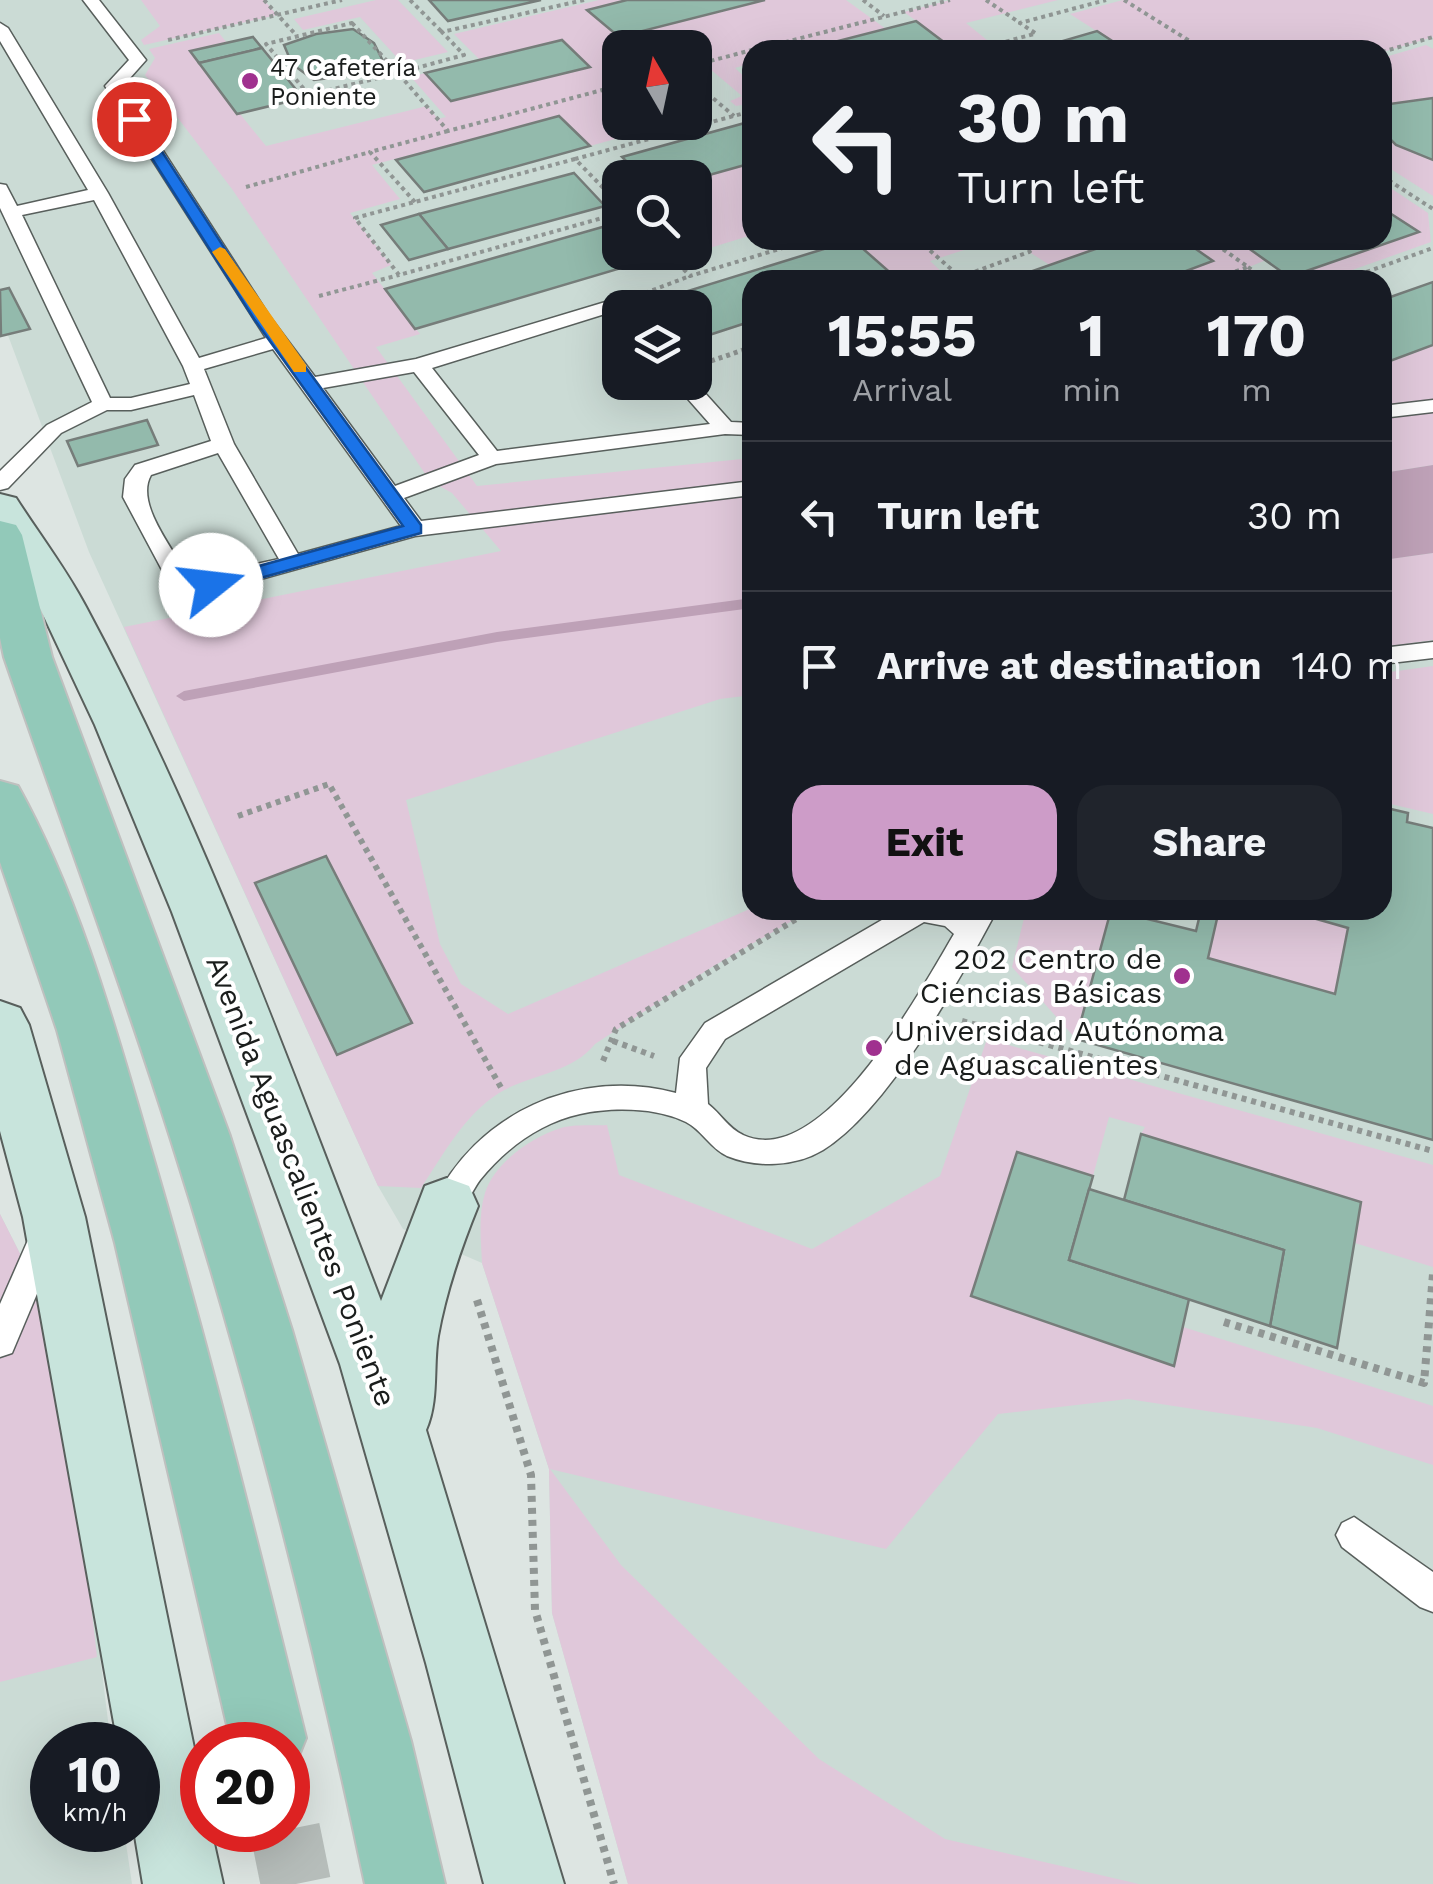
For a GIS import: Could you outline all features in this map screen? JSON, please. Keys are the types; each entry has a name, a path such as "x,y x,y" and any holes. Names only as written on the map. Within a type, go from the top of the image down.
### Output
{"main road":[{"path":"0,535 28,657 168,1044 260,1330 363,1704 405,1884"},
{"path":"0,800 74,994 116,1132 182,1368 264,1722"}],"street":[{"name":"Avenida Aguascalientes Poniente","path":"0,508 62,606 128,742 374,1364 524,1884"},
{"path":"0,1025 54,1217 184,1884"},
{"path":"402,1456 399,1394 405,1333 419,1277 447,1206"}],"lane":[{"path":"91,0 138,60 113,86 262,319 415,529"},
{"path":"0,28 10,64 99,193 197,377 223,444 292,562"},
{"path":"0,189 103,404"},
{"path":"13,212 99,193"},
{"path":"310,384 419,365 602,314"},
{"path":"0,483 54,429 103,404 130,404 281,340"},
{"path":"419,365 492,458"},
{"path":"699,400 725,428"},
{"path":"1392,411 1433,406"},
{"path":"393,494 492,458 742,429"},
{"path":"223,444 143,470 136,479 134,497 176,578 190,586 211,585 415,529 742,489"},
{"path":"1392,655 1433,650"},
{"path":"695,1112 688,1090 690,1068 698,1049 715,1031 905,920"},
{"path":"447,1206 460,1180 486,1148 521,1122 578,1100 636,1096 695,1112 734,1145 772,1152 810,1144 888,1066 977,920"},
{"path":"0,1342 54,1217"},
{"path":"1354,1535 1433,1594"}],"path":[{"path":"264,0 298,36"},
{"path":"277,15 342,0"},
{"path":"410,0 464,55 398,73 308,95 266,44 352,24 398,73 448,131"},
{"path":"442,32 584,0"},
{"path":"863,0 885,17"},
{"path":"793,40 950,0"},
{"path":"986,0 1035,33 1010,40"},
{"path":"1020,23 1106,0"},
{"path":"1124,0 1188,40"},
{"path":"1392,49 1433,40"},
{"path":"712,61 742,53"},
{"path":"246,187 602,90"},
{"path":"712,97 734,116"},
{"path":"712,122 742,114"},
{"path":"399,275 355,218 644,140"},
{"path":"370,152 415,202"},
{"path":"575,159 602,187"},
{"path":"1392,183 1433,210"},
{"path":"318,296 602,218"},
{"path":"1372,270 1433,248"},
{"path":"660,290 690,276 776,250"},
{"path":"930,250 953,270"},
{"path":"977,270 1032,250"},
{"path":"1225,250 1253,270"},
{"path":"1237,270 1248,266"},
{"path":"684,270 690,276"},
{"path":"712,360 742,350"},
{"path":"238,816 328,784 521,1122"},
{"path":"593,1075 616,1030 712,967 794,920"},
{"path":"922,1010 1433,1151"},
{"path":"1224,1322 1424,1382 1433,1274"}],"shaded area":[{"name":"Universidad Autónoma de Aguascalientes","path":"0,0 1433,0 1433,1884 628,1884 552,1613 549,1469 482,1263 403,1229 378,1186 89,552 0,314"},
{"path":"141,0 264,0 277,15 144,45 141,40 160,26"},
{"path":"376,0 398,0 448,52 402,63 360,17 303,30 294,19"},
{"path":"599,0 627,0 588,10 611,30 602,30 602,140 612,140 590,146 559,116 372,165 400,199 350,213 391,265 372,273 420,334 376,347 477,486 742,459 742,696 720,699 406,800 440,944 461,984 508,1014 742,912 742,920 794,920 712,967 574,1062 511,1087 486,1102 446,1149 421,1188 378,1186 124,627 501,551 452,493 430,481 232,189 145,75 155,58 149,49 219,33 227,43 190,52 266,146 427,106 438,119 446,117 411,77 425,73 451,101 588,67 480,60 454,34"},
{"path":"765,0 846,0 886,29 843,40 742,40 742,66 735,68 742,75 742,96 712,71 712,30 647,30"},
{"path":"950,0 1058,0 966,23 987,40 942,40 904,12"},
{"path":"1123,0 1433,0 1433,37 1392,49 1392,40 1110,40 1070,14"},
{"path":"1426,45 1433,49 1433,98 1392,104 1392,55"},
{"path":"742,96 742,105 730,101"},
{"path":"1392,140 1433,160 1433,196 1392,170"},
{"path":"742,166 742,238 712,247 712,174"},
{"path":"1392,189 1428,213 1431,242 1352,270 1309,270 1366,250 1392,250 1392,241 1418,232 1392,214"},
{"path":"865,250 964,250 930,261 940,270 888,270"},
{"path":"1032,250 1093,250 1050,265 1029,252"},
{"path":"1197,250 1252,250 1266,260 1249,267 1253,270 1188,270 1212,261"},
{"path":"1433,345 1433,465 1392,472 1392,360"},
{"path":"1433,465 1433,553 1392,559 1392,472"},
{"path":"1433,553 1433,640 1392,646 1392,559"},
{"path":"1433,666 1433,814 1392,804 1392,672"},
{"path":"1024,920 1108,920 1076,1039 1012,967"},
{"path":"1217,920 1320,920 1348,928 1335,994 1208,958"},
{"path":"987,1039 1433,1165 1433,1267 1355,1243 1361,1202 1141,1134 1145,1127 1109,1117 1093,1176 1017,1152 971,1295 1173,1366 1183,1327 1433,1406 1433,1465 1317,1428 1128,1399 998,1414 886,1549 550,1469 621,1565 819,1759 945,1839 1139,1884 628,1884 552,1613 549,1469 482,1263 480,1228 485,1193 505,1162 538,1138 566,1127 607,1125 619,1175 812,1249 940,1176"},
{"path":"0,1214 60,1333 108,1722 30,1722 30,1852 127,1852 132,1884 0,1884"},
{"path":"0,1214 60,1333 97,1657 0,1682"}],"building":[{"path":"429,0 541,0 448,21"},
{"path":"627,0 765,0 647,30 611,30 587,10"},
{"path":"916,21 941,40 842,40"},
{"path":"353,29 374,43 384,63 354,75 314,80 292,64 284,45 316,34"},
{"path":"1097,31 1111,40 1066,40"},
{"path":"253,37 262,48 199,63 190,51"},
{"path":"562,40 590,67 451,101 425,73"},
{"name":"47 Cafetería Poniente","path":"262,48 303,98 237,114 199,63"},
{"path":"1433,98 1433,160 1392,141 1392,104"},
{"path":"559,116 590,146 424,192 396,160"},
{"path":"742,124 742,166 712,174 712,160 622,157 683,140 712,140 712,132"},
{"path":"574,173 602,203 602,207 448,249 419,214"},
{"path":"419,214 448,249 409,260 381,225"},
{"path":"1392,214 1419,232 1392,241"},
{"path":"602,227 602,270 614,270 415,329 385,289"},
{"path":"821,250 864,250 887,270 756,270"},
{"path":"1092,250 1197,250 1213,261 1189,270 1036,270"},
{"path":"1251,250 1367,250 1309,270 1279,270"},
{"path":"742,274 742,324 712,334 712,290 691,290"},
{"path":"1433,282 1433,345 1392,360 1392,296"},
{"path":"9,288 30,329 1,336 0,290"},
{"path":"147,420 158,445 78,466 67,441"},
{"name":"202 Centro de Ciencias Básicas","path":"1392,809 1408,813 1407,822 1433,828 1433,1140 1076,1039 1108,920 1151,920 1196,931 1199,920 1217,920 1208,958 1335,994 1348,928 1320,920 1392,920"},
{"path":"326,856 412,1023 337,1055 255,883"},
{"path":"1141,1134 1361,1202 1337,1348 1270,1326 1284,1250 1124,1200"},
{"path":"1017,1152 1093,1176 1069,1260 1189,1299 1174,1366 971,1296"},
{"path":"1089,1189 1284,1250 1270,1326 1069,1260"}],"waterway":[{"path":"184,696 497,637 742,604"}],"tunnel":[{"path":"289,1852 296,1884"}],"slow traffic":[{"path":"220,252 262,319 300,368"}],"place":[{"name":"47 Cafetería Poniente","path":"250,81"},
{"name":"202 Centro de Ciencias Básicas","path":"1182,976"},
{"name":"Universidad Autónoma de Aguascalientes","path":"874,1048"}],"route":[{"path":"134,119 262,319 415,529 211,585"}]}
